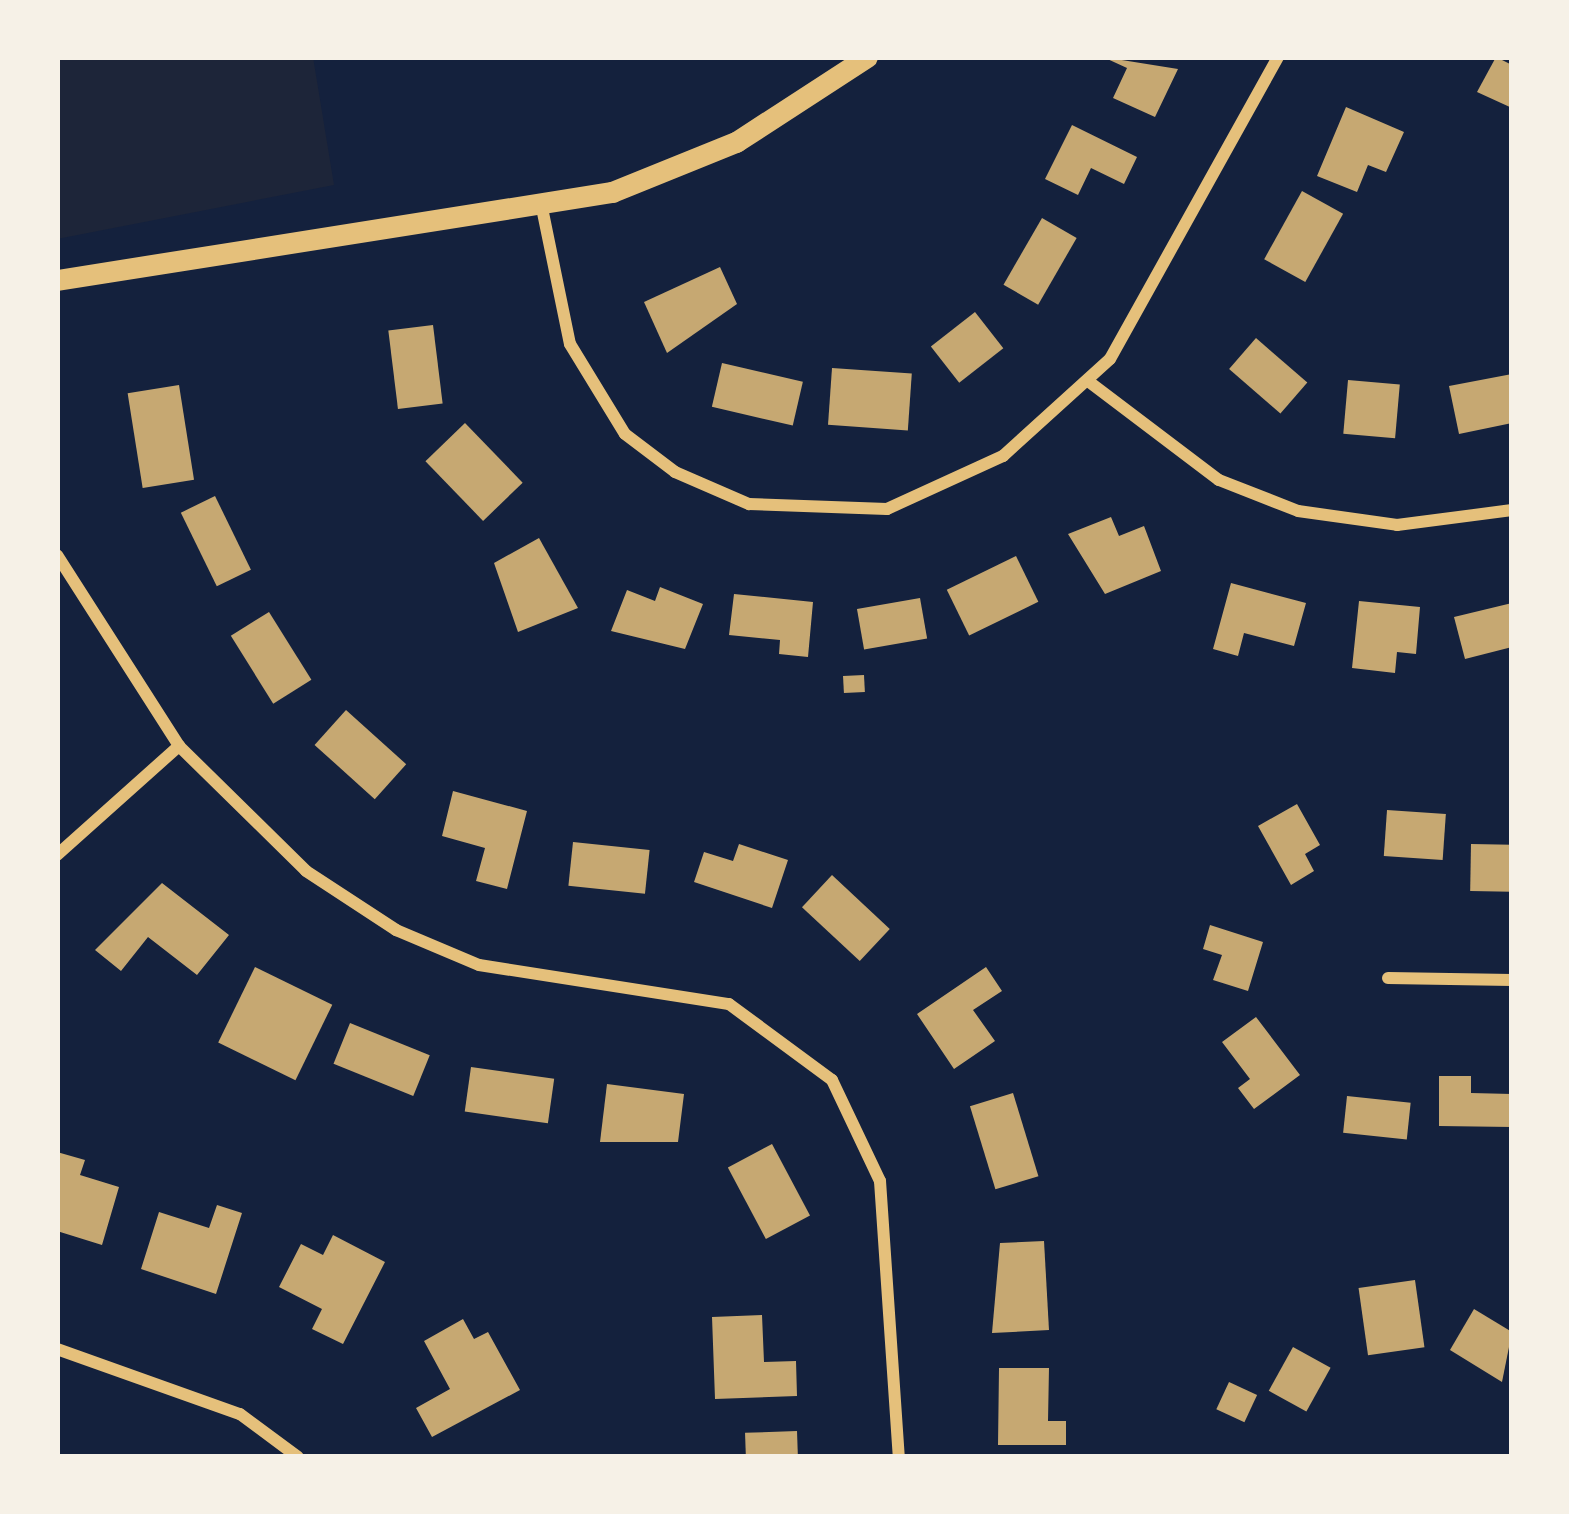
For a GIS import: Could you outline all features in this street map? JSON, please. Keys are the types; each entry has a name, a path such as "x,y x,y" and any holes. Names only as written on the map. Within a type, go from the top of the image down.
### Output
{"street":[{"path":"57,280 541,203 675,170 783,116 867,57"},
{"path":"541,203 570,344 610,418 675,472 749,504 841,516 911,503 1004,456 1088,381 1175,259 1278,57"},
{"path":"1088,381 1219,480 1298,511 1397,525 1512,510"},
{"path":"57,555 178,746 306,872 396,930 537,978 684,989 750,1014 807,1054 845,1099 880,1181 899,1457"},
{"path":"57,855 178,746"},
{"path":"1388,978 1512,980"},
{"path":"57,1349 240,1414 298,1457"}],"shaded area":[{"path":"57,57 313,57 334,185 57,239"}],"building":[{"path":"1103,57 1178,69 1155,117 1113,98 1127,68"},
{"path":"1496,57 1512,65 1512,108 1477,92"},
{"path":"1346,107 1404,132 1386,172 1368,165 1357,192 1317,176"},
{"path":"1072,125 1137,157 1124,184 1091,168 1078,195 1045,179"},
{"path":"1302,191 1343,214 1305,282 1264,259"},
{"path":"1042,218 1077,238 1038,305 1004,285"},
{"path":"720,267 737,304 667,353 644,302"},
{"path":"975,312 1003,348 959,383 931,346"},
{"path":"433,325 443,403 398,409 388,330"},
{"path":"1256,338 1307,383 1280,414 1229,369"},
{"path":"722,363 803,382 793,426 712,407"},
{"path":"832,368 912,374 908,430 828,425"},
{"path":"1512,374 1512,423 1459,434 1449,386"},
{"path":"1348,380 1400,385 1395,438 1343,434"},
{"path":"179,385 194,480 143,488 128,393"},
{"path":"465,423 523,483 483,521 425,461"},
{"path":"215,496 251,570 217,586 181,513"},
{"path":"1111,517 1119,536 1144,526 1161,571 1105,594 1068,534"},
{"path":"539,538 578,608 518,632 494,563"},
{"path":"1016,556 1038,602 969,636 947,590"},
{"path":"1231,583 1306,603 1294,646 1244,633 1238,656 1213,649"},
{"path":"660,587 703,604 685,649 611,631 627,590 655,601"},
{"path":"734,594 813,602 808,657 779,654 780,640 729,635"},
{"path":"920,598 927,638 864,649 857,609"},
{"path":"1359,601 1420,607 1416,654 1397,652 1395,673 1352,668"},
{"path":"1512,603 1512,647 1465,659 1454,617"},
{"path":"269,612 311,680 273,704 231,636"},
{"path":"864,675 865,692 844,693 843,676"},
{"path":"346,710 406,764 375,799 315,745"},
{"path":"453,791 527,811 507,889 476,881 485,848 442,836"},
{"path":"1297,804 1320,845 1305,854 1314,871 1291,885 1258,826"},
{"path":"1387,810 1446,814 1443,860 1384,856"},
{"path":"573,842 650,850 645,894 568,886"},
{"path":"739,844 788,860 772,908 694,882 704,852 733,861"},
{"path":"1471,844 1512,845 1511,892 1470,891"},
{"path":"832,875 890,929 860,961 802,907"},
{"path":"162,883 229,935 197,975 148,937 121,971 95,950"},
{"path":"1210,925 1263,942 1248,991 1213,980 1222,955 1203,949"},
{"path":"255,967 332,1005 295,1080 218,1042"},
{"path":"986,967 1002,991 973,1010 995,1041 954,1069 917,1014"},
{"path":"1256,1017 1300,1075 1254,1109 1238,1088 1250,1079 1222,1042"},
{"path":"350,1023 430,1055 413,1096 334,1064"},
{"path":"471,1067 554,1079 548,1123 465,1112"},
{"path":"1439,1076 1471,1076 1471,1093 1512,1094 1512,1127 1439,1126"},
{"path":"607,1084 684,1094 678,1142 600,1142"},
{"path":"1013,1093 1038,1176 995,1189 970,1106"},
{"path":"1347,1096 1411,1103 1407,1139 1343,1133"},
{"path":"772,1144 810,1216 766,1239 728,1167"},
{"path":"57,1152 85,1160 80,1175 119,1187 102,1245 57,1231"},
{"path":"217,1205 242,1213 216,1294 141,1269 159,1212 209,1228"},
{"path":"333,1235 385,1262 343,1344 312,1329 322,1309 279,1287 301,1244 323,1255"},
{"path":"1044,1241 1049,1330 992,1333 1000,1243"},
{"path":"1415,1280 1424,1347 1368,1355 1359,1288"},
{"path":"1474,1309 1512,1332 1502,1382 1450,1350"},
{"path":"762,1315 764,1362 796,1361 797,1396 715,1399 712,1317"},
{"path":"463,1319 474,1339 488,1332 520,1390 432,1437 416,1408 450,1389 424,1341"},
{"path":"1293,1347 1331,1368 1306,1412 1269,1391"},
{"path":"999,1368 1049,1368 1048,1421 1066,1421 1066,1445 998,1445"},
{"path":"1229,1382 1257,1395 1244,1422 1216,1409"},
{"path":"797,1431 798,1457 746,1457 745,1433"}]}
